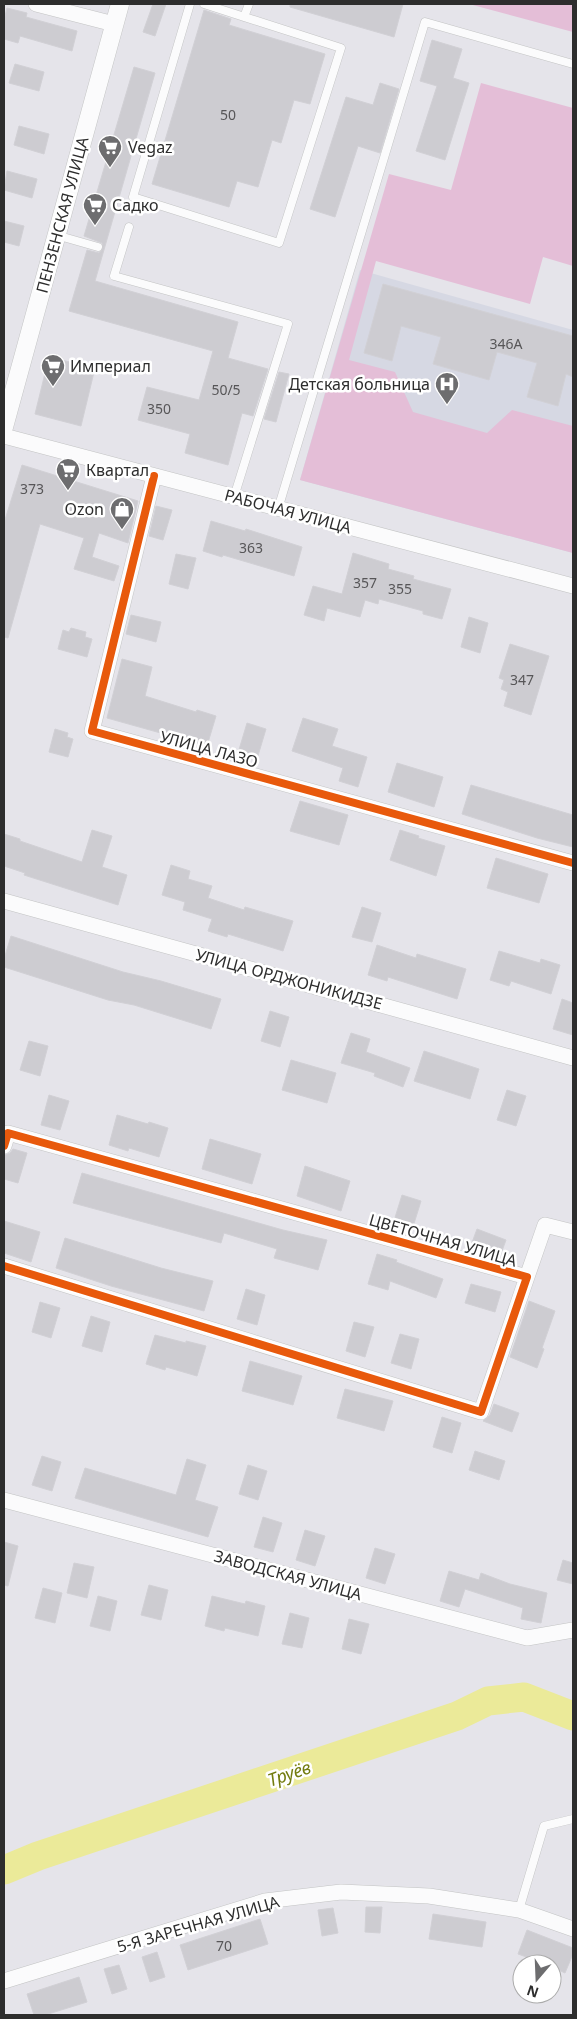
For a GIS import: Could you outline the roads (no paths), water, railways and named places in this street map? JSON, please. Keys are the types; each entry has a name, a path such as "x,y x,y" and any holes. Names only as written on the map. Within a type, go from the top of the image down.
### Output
{"street":[{"path":"36,4 114,24"},
{"name":"ПЕНЗЕНСКАЯ УЛИЦА","path":"4,427 120,4"},
{"name":"РАБОЧАЯ УЛИЦА","path":"4,436 573,586"},
{"name":"УЛИЦА ЛАЗО","path":"154,476 92,732 573,863"},
{"name":"УЛИЦА ОРДЖОНИКИДЗЕ","path":"4,901 573,1058"},
{"name":"ЦВЕТОЧНАЯ УЛИЦА","path":"4,1146 8,1133 527,1277"},
{"name":"ЦВЕТОЧНАЯ УЛИЦА","path":"4,1266 481,1412 545,1225 573,1232"},
{"name":"ЗАВОДСКАЯ УЛИЦА","path":"4,1500 527,1638 573,1630"},
{"name":"5-Я ЗАРЕЧНАЯ УЛИЦА","path":"4,1981 265,1901 341,1892 429,1896 519,1910 573,1929"}],"lane":[{"path":"190,4 133,197 279,243 341,48 204,4"},
{"path":"244,18 249,4"},
{"path":"278,509 425,22 573,64"},
{"path":"129,227 114,276 288,324 234,497"},
{"path":"56,235 98,247"},
{"path":"519,1910 544,1826 573,1819"}],"waterway":[{"name":"Труёв","path":"4,1870 38,1856 457,1716 488,1701 524,1697 573,1716"}],"place":[{"name":"Vegaz","path":"110,168"},
{"name":"Садко","path":"95,226"},
{"name":"Империал","path":"53,387"},
{"name":"Детская больница","path":"447,405"},
{"name":"Квартал","path":"68,491"},
{"name":"Ozon","path":"122,530"}]}
